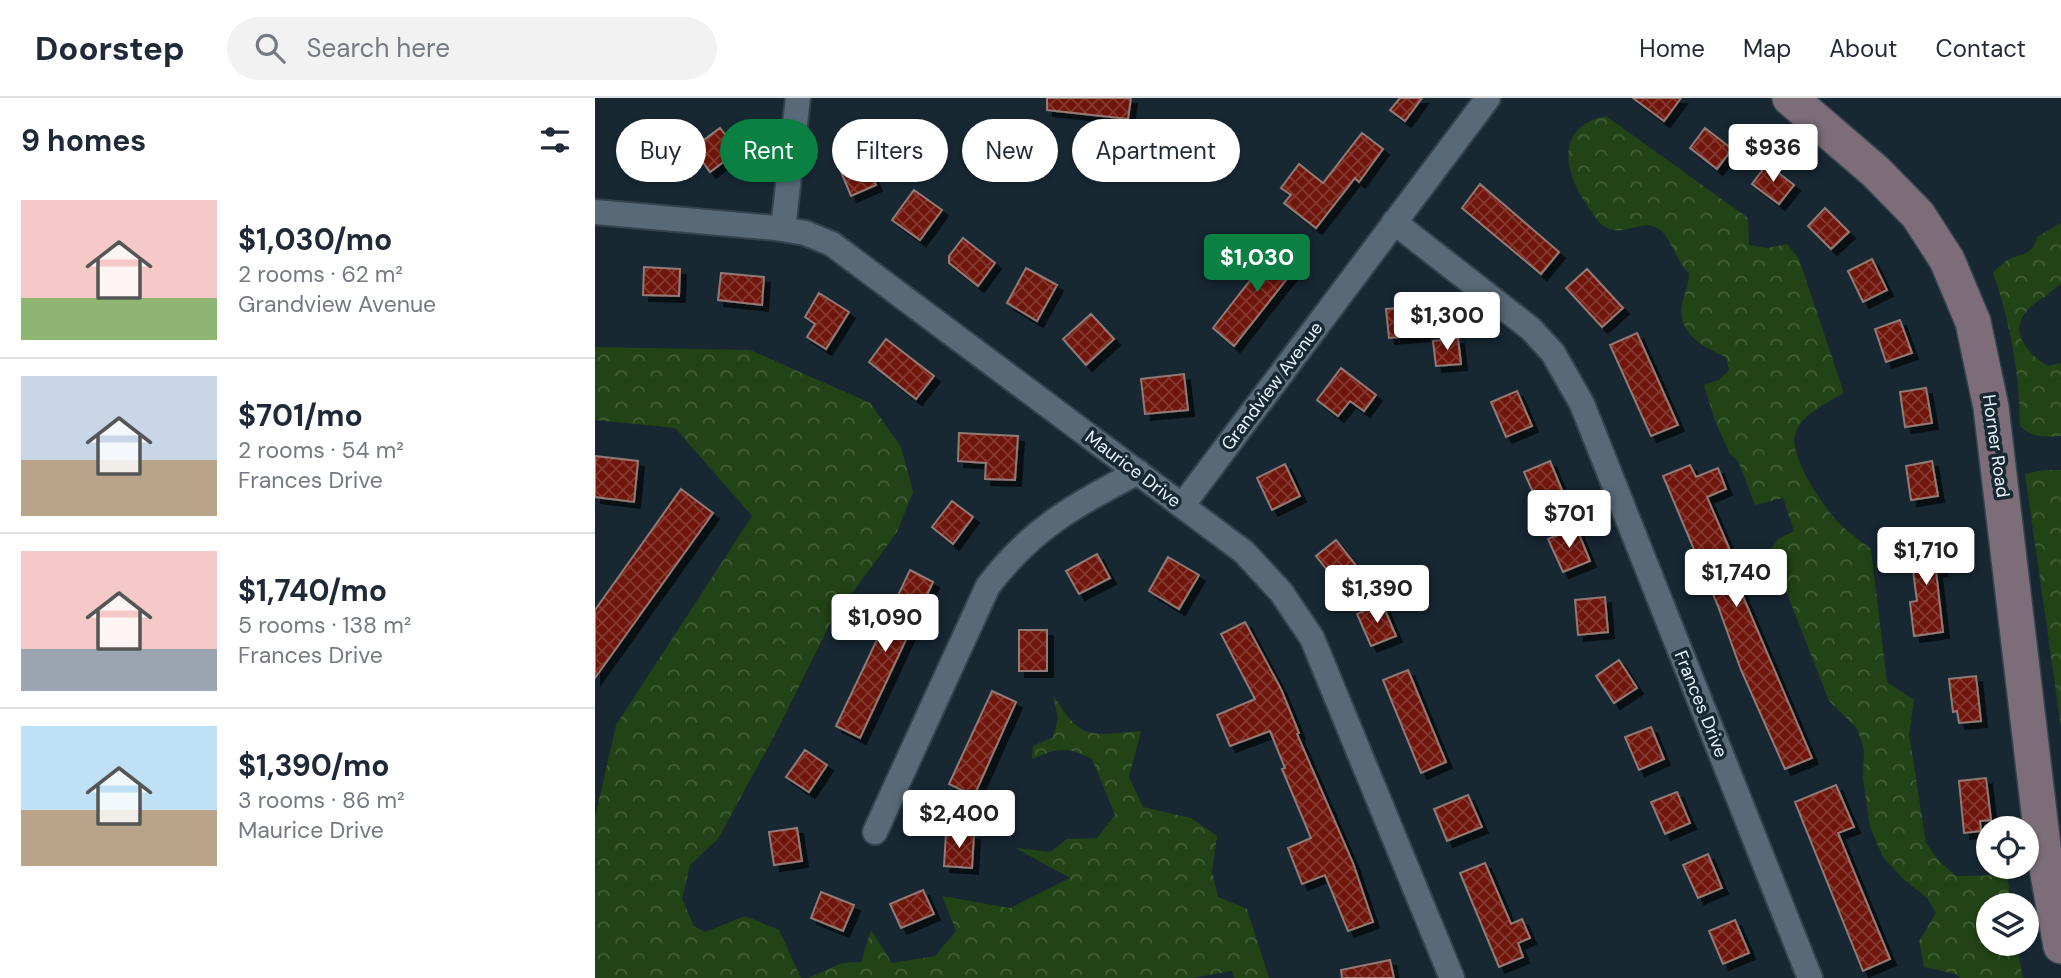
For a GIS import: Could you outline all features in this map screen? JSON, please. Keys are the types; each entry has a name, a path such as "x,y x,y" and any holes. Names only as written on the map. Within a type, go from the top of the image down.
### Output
{"main road":[{"name":"Horner Road","path":"1790,98 1876,172 1918,215 1947,260 1973,322 1991,407 2043,846 2061,946"}],"street":[{"path":"783,229 798,98"},
{"name":"Grandview Avenue","path":"1182,506 1487,98"},
{"name":"Maurice Drive","path":"595,212 783,229 805,233 847,252 1259,566 1312,638 1452,978"},
{"name":"Frances Drive","path":"1394,222 1531,329 1568,374 1588,416 1811,978"},
{"path":"875,832 988,586 1035,532 1064,511 1138,472"}],"green space":[{"path":"1606,116 1748,218 1749,245 1767,248 1787,244 1799,259 1844,393 1815,410 1803,421 1795,435 1797,455 1816,493 1831,514 1871,549 1887,682 1914,700 1909,734 1926,843 1938,860 1956,876 2008,879 2009,893 1976,893 1976,956 2019,956 2023,978 1960,978 1956,974 1924,967 1919,941 1936,913 1927,898 1902,878 1883,857 1870,827 1863,779 1864,750 1857,728 1829,701 1770,550 1778,539 1794,531 1783,498 1755,505 1738,461 1730,454 1715,421 1704,385 1719,380 1729,370 1726,357 1699,343 1686,329 1681,311 1689,273 1665,235 1649,226 1613,230 1604,226 1578,191 1569,164 1569,151 1572,139 1579,129 1590,121"},
{"path":"2061,223 2061,284 2032,306 2020,323 2022,341 2028,350 2048,366 2061,363 2061,436 2034,435 2020,426 2013,348 1993,273 2007,260 2028,252 2037,237"},
{"path":"595,347 750,350 870,403 901,447 913,492 897,532 831,622 780,725 718,839 690,865 682,899 694,926 705,932 745,916 779,930 801,978 595,978 595,818 616,725 752,516 675,428 595,420"},
{"path":"2061,470 2061,727 2025,474"},
{"path":"1053,695 1072,721 1089,732 1110,734 1141,731 1129,777 1143,807 1191,818 1217,836 1212,871 1218,897 1247,909 1269,978 1234,978 1232,971 1193,978 808,978 842,963 861,962 871,930 892,963 935,956 956,931 942,896 1010,908 1070,878 1015,848 1050,852 1067,839 1097,838 1115,815 1092,759 1076,752 1062,750 1032,759 1033,746 1053,737 1058,718"}],"building":[{"path":"1047,98 1131,98 1128,119 1047,110"},
{"path":"1400,98 1422,98 1405,121 1390,110"},
{"path":"1633,98 1681,98 1664,121"},
{"path":"720,128 720,164 710,172 706,166 706,138"},
{"path":"1705,128 1732,149 1717,169 1690,148"},
{"path":"1362,133 1383,149 1359,182 1355,178 1316,228 1284,203 1291,195 1281,188 1299,164 1323,183"},
{"path":"1767,164 1794,185 1779,204 1752,184"},
{"path":"845,182 875,182 876,185 851,196"},
{"path":"1480,184 1559,252 1541,274 1462,208"},
{"path":"914,190 942,210 920,240 892,220"},
{"path":"1825,208 1849,232 1831,249 1808,226"},
{"path":"963,238 995,263 978,286 949,263 949,256"},
{"path":"1279,243 1301,261 1234,346 1213,328"},
{"path":"1872,259 1887,290 1863,302 1848,271"},
{"path":"644,267 680,269 679,296 643,295"},
{"path":"1026,268 1057,285 1037,321 1007,303"},
{"path":"1587,269 1623,308 1602,327 1566,288"},
{"path":"721,273 764,277 762,305 718,300"},
{"path":"819,293 849,312 826,349 807,337 815,324 805,317"},
{"path":"1422,306 1424,335 1389,338 1386,309"},
{"path":"1091,314 1114,339 1086,365 1063,339"},
{"path":"1900,320 1912,353 1886,362 1875,329"},
{"path":"1637,333 1678,425 1651,436 1610,345"},
{"path":"1458,338 1461,364 1436,366 1433,341"},
{"path":"886,339 934,376 916,399 869,362"},
{"path":"1341,368 1376,395 1364,411 1350,401 1338,416 1317,400"},
{"path":"1184,374 1188,410 1145,414 1141,379"},
{"path":"1926,388 1932,423 1905,427 1900,392"},
{"path":"1517,391 1532,426 1506,437 1491,402"},
{"path":"959,433 1018,436 1015,480 985,479 986,463 958,461"},
{"path":"595,456 638,461 634,502 595,497"},
{"path":"1550,461 1564,495 1539,506 1524,472"},
{"path":"1932,461 1938,496 1911,500 1906,466"},
{"path":"1285,464 1300,496 1272,510 1257,478"},
{"path":"1690,465 1696,477 1718,468 1726,489 1707,497 1736,564 1730,566 1812,758 1785,769 1741,670 1718,606 1663,476"},
{"path":"681,489 713,513 595,678 595,610"},
{"path":"952,501 973,517 953,544 932,527"},
{"path":"1576,527 1590,561 1563,572 1548,539"},
{"path":"1936,536 1941,570 1936,571 1943,632 1914,636 1910,602 1917,601 1909,540"},
{"path":"1336,540 1365,577 1345,593 1316,556"},
{"path":"1097,554 1110,578 1079,594 1066,571"},
{"path":"1168,557 1199,575 1179,609 1149,591"},
{"path":"910,570 933,582 860,738 836,726"},
{"path":"1605,597 1608,632 1578,635 1575,600"},
{"path":"1382,603 1396,636 1371,646 1357,614"},
{"path":"1245,622 1281,689 1299,733 1297,734 1353,863 1373,922 1348,931 1325,875 1302,884 1288,848 1311,838 1282,769 1285,768 1270,731 1230,746 1217,715 1255,699 1221,634"},
{"path":"1019,630 1047,630 1047,671 1019,671"},
{"path":"1619,660 1637,688 1614,703 1596,676"},
{"path":"1408,670 1446,762 1421,773 1383,680"},
{"path":"1976,676 1981,721 1959,723 1957,711 1953,712 1949,679"},
{"path":"992,691 1016,702 974,796 949,784"},
{"path":"1651,727 1664,759 1639,770 1625,737"},
{"path":"805,750 827,765 809,792 786,777"},
{"path":"1986,778 1991,816 1976,816 1976,832 1964,833 1959,781"},
{"path":"1836,785 1854,827 1838,833 1890,959 1863,971 1795,802"},
{"path":"1677,792 1690,823 1665,834 1651,802"},
{"path":"1468,795 1482,827 1447,841 1434,809"},
{"path":"797,828 802,861 774,865 769,832"},
{"path":"946,833 974,834 972,868 944,866"},
{"path":"1708,854 1722,888 1698,898 1683,865"},
{"path":"1485,863 1511,924 1522,919 1530,938 1518,943 1523,957 1499,967 1460,873"},
{"path":"923,890 934,914 901,928 890,904"},
{"path":"821,892 854,905 843,931 811,918"},
{"path":"1735,920 1749,953 1723,964 1709,931"},
{"path":"1390,960 1394,978 1342,978 1341,970"}]}
